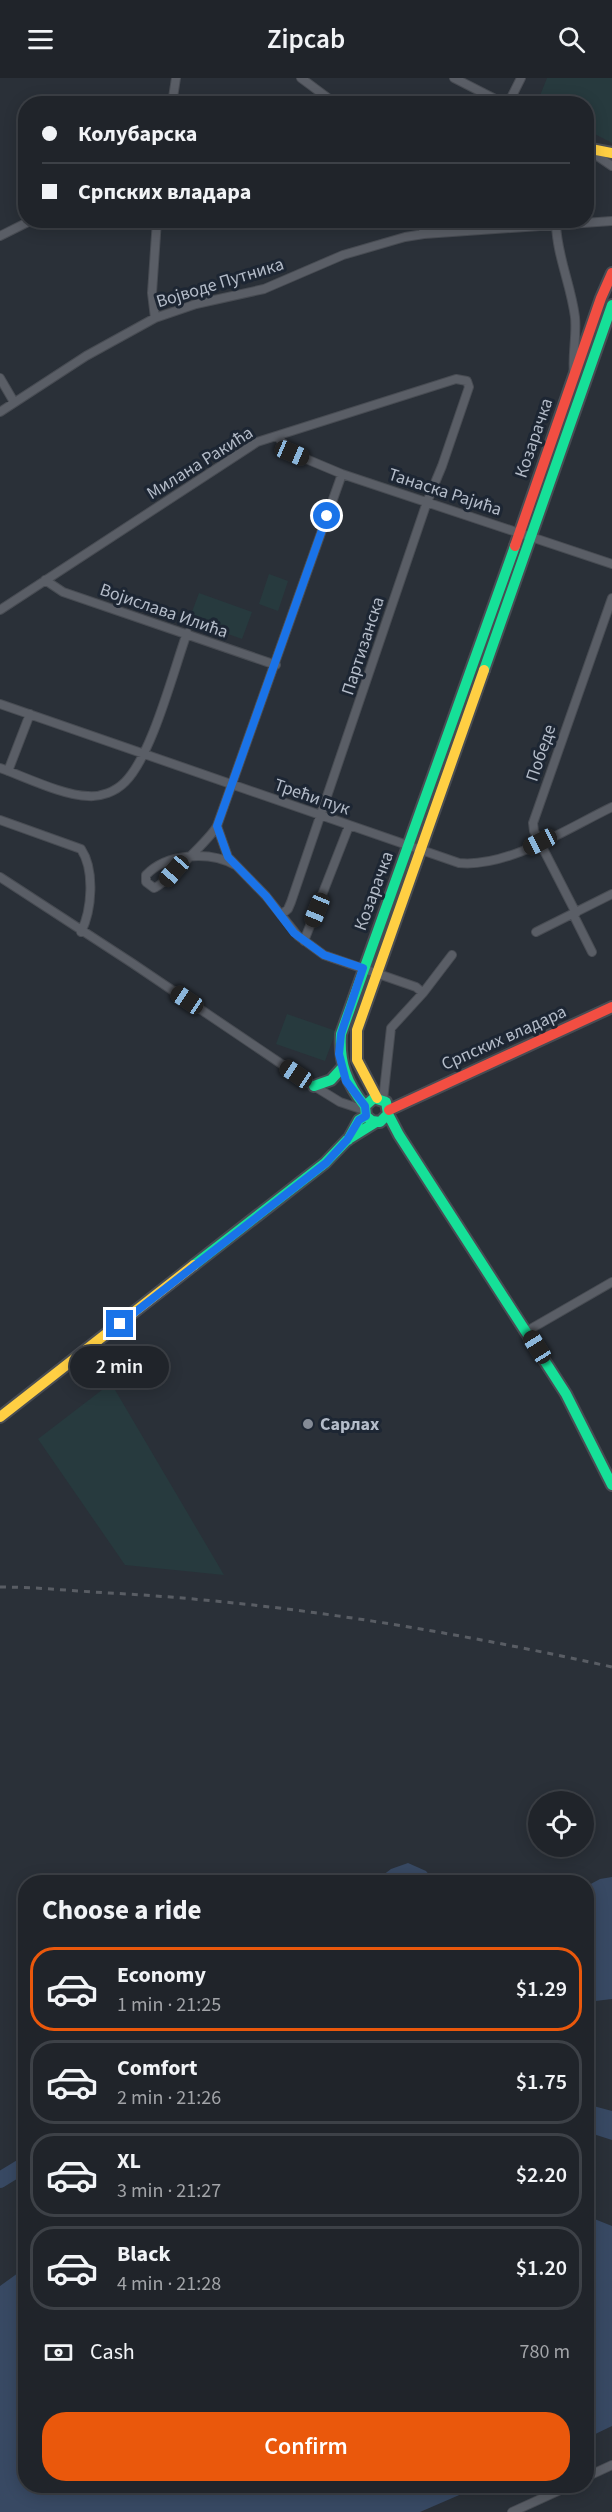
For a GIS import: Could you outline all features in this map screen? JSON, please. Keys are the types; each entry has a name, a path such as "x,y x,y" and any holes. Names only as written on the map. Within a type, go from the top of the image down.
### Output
{"street":[{"path":"173,96 176,78"},
{"path":"301,78 325,96"},
{"path":"454,78 491,96"},
{"path":"511,96 521,78"},
{"path":"594,150 612,153"},
{"path":"594,154 612,166"},
{"name":"Војводе Путника","path":"594,222 612,221"},
{"path":"0,236 18,227"},
{"path":"155,318 152,293 156,228"},
{"path":"422,228 424,234"},
{"name":"Војводе Путника","path":"0,412 86,356 155,318 196,304 264,289 343,255 405,237 503,228"},
{"path":"556,228 575,318 574,374"},
{"name":"Козарачка","path":"370,1115 352,1090 341,1069 339,1054 341,1034 467,684 574,374 612,273"},
{"name":"Козарачка","path":"612,305 479,689 357,1030 354,1051 363,1076 385,1105 399,1135 566,1394 612,1485"},
{"path":"0,378 14,402"},
{"name":"Милана Ракића","path":"0,610 257,442 456,380 464,379 469,383"},
{"name":"Партизанска","path":"281,915 288,909 291,902 322,817 469,383"},
{"name":"Танаска Рајића","path":"277,436 292,453 342,474 612,564"},
{"path":"235,865 221,858 189,856 149,871 146,877 148,885 154,888 161,885 189,856 213,834 217,826 342,474"},
{"name":"Војислава Илића","path":"45,580 63,592 276,665"},
{"name":"Победе","path":"592,952 534,831 533,823 612,598"},
{"path":"30,714 4,769 76,795 98,796 112,791 125,782 144,754 187,633"},
{"path":"467,684 479,689"},
{"name":"Трећи пук","path":"0,704 421,852 459,863 481,864 508,857 612,807"},
{"path":"0,820 81,849 87,863 91,904 81,932"},
{"path":"217,826 228,857 281,915 288,926 304,941 324,955 416,987 423,993"},
{"path":"304,941 350,826"},
{"path":"0,877 314,1086 340,1102 370,1115 399,1135"},
{"path":"536,932 612,894"},
{"path":"385,1105 391,1028 423,993 452,955"},
{"name":"Српских владара","path":"385,1105 411,1098 612,1007"},
{"path":"314,1086 331,1080 341,1069"},
{"path":"370,1115 368,1101 385,1105"},
{"path":"0,1417 326,1163 347,1140 359,1120 385,1105"},
{"path":"527,1331 612,1282"},
{"path":"594,2473 612,2465"},
{"path":"512,2512 554,2493"}],"green space":[{"path":"547,78 612,78 612,143 594,134 594,96 540,96"},
{"path":"269,574 288,581 278,611 259,604"},
{"path":"199,593 252,612 242,639 189,620"},
{"path":"287,1014 336,1031 325,1061 276,1044"},
{"path":"111,1383 224,1575 125,1565 38,1439"}],"water":[{"path":"408,1863 426,1871 429,1875 383,1875 391,1869"},
{"path":"612,1877 612,1999 594,2001 594,1882"},
{"path":"594,2106 612,2111 612,2140 594,2134"},
{"path":"594,2219 612,2226 612,2426 594,2435"},
{"path":"18,2273 18,2493 464,2493 420,2512 0,2512 0,2286"}],"waterway":[{"path":"0,2180 18,2169"}],"railway":[{"path":"0,1587 173,1597 299,1611 487,1641 612,1667"}],"traffic: fast":[{"path":"484,670 612,305"},
{"path":"365,1106 353,1090 346,1073 341,1054 341,1034 515,546"},
{"path":"314,1086 331,1080 341,1069"},
{"path":"388,1114 380,1122 372,1121 366,1116 365,1106 374,1098 386,1102 388,1114 399,1135 566,1394 612,1485"},
{"path":"348,1140 359,1120 366,1116"},
{"path":"194,1265 325,1163 347,1140 376,1122"}],"traffic: slow":[{"path":"594,150 612,153"},
{"path":"377,1098 357,1060 357,1030 484,670"},
{"path":"0,1417 194,1265"}],"traffic: jam":[{"path":"515,546 601,298 612,273"},
{"path":"389,1110 612,1007"}],"place":[{"name":"Сарлах","path":"308,1424"}],"route":[{"path":"120,1324 326,1163 347,1140 359,1120 366,1116 365,1106 346,1081 341,1069 339,1054 341,1034 363,968 324,955 294,933 266,896 228,857 217,826 327,516"}]}
